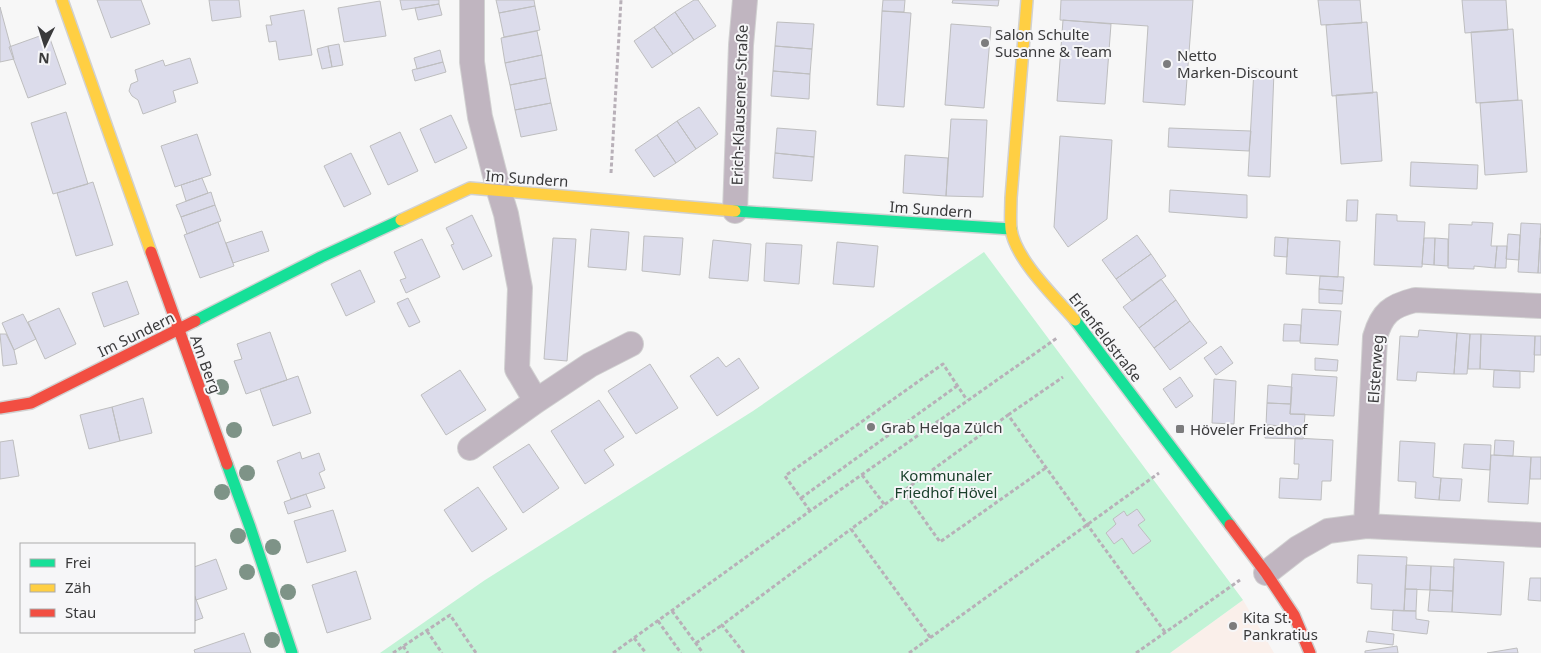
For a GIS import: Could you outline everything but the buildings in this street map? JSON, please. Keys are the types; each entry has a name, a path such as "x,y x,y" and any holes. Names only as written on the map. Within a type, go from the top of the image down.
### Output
{"street":[{"name":"Am Berg","path":"62,0 178,330 250,527 292,653"},
{"path":"472,0 472,62 480,117 498,192 506,214 520,288 517,369 536,401"},
{"name":"Erich-Klausener-Straße","path":"735,210 740,45 745,0"},
{"name":"Erlenfeldstraße","path":"1026,0 1011,198 1010,229 1015,244 1024,260 1078,324 1263,570 1294,615 1310,653"},
{"name":"Im Sundern","path":"0,408 31,403 321,257 470,188 498,192 610,199 735,210 1010,229"},
{"name":"Elsterweg","path":"1366,526 1375,337 1379,324 1386,314 1396,305 1415,300 1541,306"},
{"path":"470,448 590,365 631,344"},
{"path":"1263,570 1328,531 1366,526 1541,536"}],"path":[{"path":"610,199 621,0"},
{"path":"613,653 810,511 1078,324"},
{"path":"810,511 785,476 942,364 967,400"},
{"path":"695,643 903,490 1063,377"},
{"path":"801,498 957,386"},
{"path":"1008,415 1165,632"},
{"path":"909,653 1180,458"},
{"path":"903,490 940,542 1046,467"},
{"path":"862,475 884,504"},
{"path":"851,529 930,638"},
{"path":"1136,653 1165,632 1263,570"},
{"path":"672,611 703,653"},
{"path":"393,653 450,615 476,653"},
{"path":"658,621 681,653"},
{"path":"722,625 744,653"},
{"path":"427,631 442,653"},
{"path":"634,638 646,653"},
{"path":"403,646 408,653"}],"shaded area":[{"name":"Kita St. Pankratius","path":"1243,600 1274,653 1170,653"}],"green space":[{"name":"Kommunaler Friedhof Hövel","path":"984,252 1243,600 1170,653 380,653 485,580 753,411"}],"traffic: fast":[{"path":"735,211 1011,229"},
{"path":"195,321 321,257 401,220"},
{"path":"1075,320 1230,525"},
{"path":"227,464 292,653"}],"traffic: slow":[{"path":"62,0 151,252"},
{"path":"1027,0 1011,198 1011,229 1014,241 1028,265 1075,320"},
{"path":"401,220 470,188 735,211"}],"traffic: jam":[{"path":"151,252 227,464"},
{"path":"0,408 31,403 195,321"},
{"path":"1230,525 1266,573 1294,615 1310,653"}],"place":[{"name":"Salon Schulte Susanne & Team","path":"985,43"},
{"name":"Netto Marken-Discount","path":"1167,64"},
{"name":"Grab Helga Zülch","path":"871,427"},
{"name":"Höveler Friedhof","path":"1180,429"},
{"name":"Kita St. Pankratius","path":"1233,626"}]}
